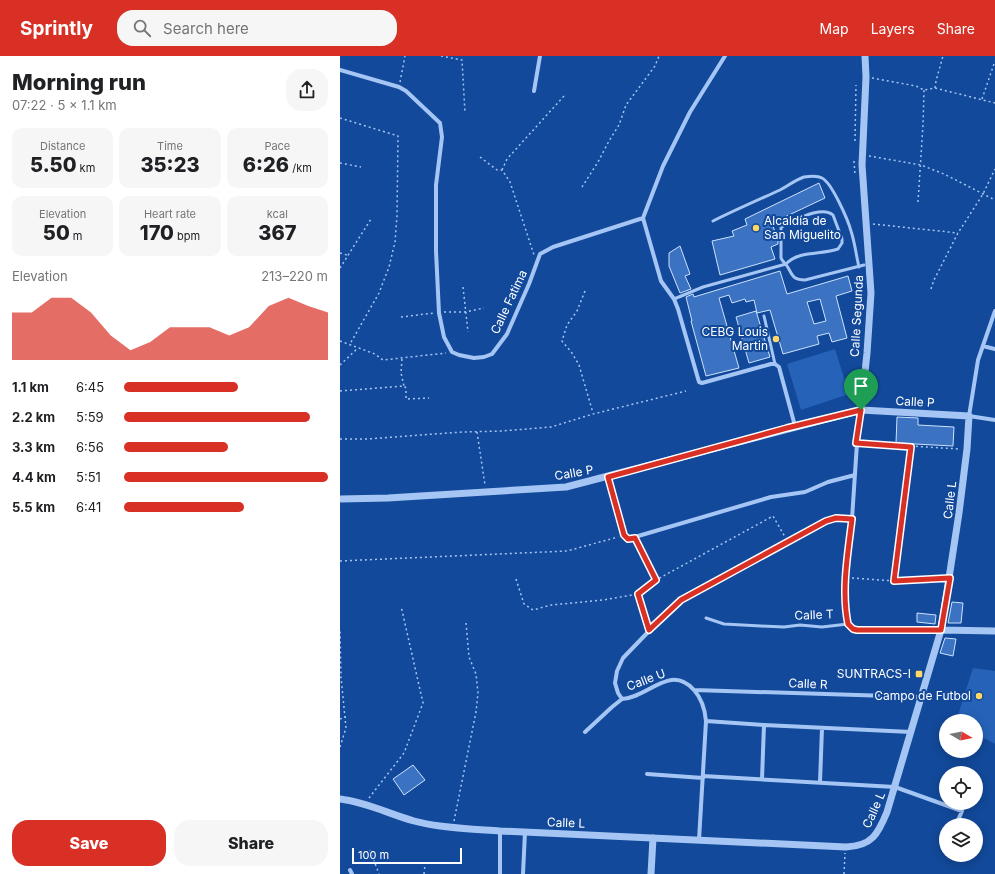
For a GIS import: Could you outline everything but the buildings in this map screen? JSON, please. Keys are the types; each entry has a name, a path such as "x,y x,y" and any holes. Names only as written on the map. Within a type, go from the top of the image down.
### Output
{"street":[{"path":"534,91 540,56"},
{"path":"725,56 690,112 663,166 643,218 661,281 674,299 678,309 699,382 702,383 775,364 779,367 795,426"},
{"name":"Calle Segunda","path":"848,624 846,610 846,577 852,519 856,443 867,352 871,293 861,155 866,77 865,56"},
{"path":"340,70 399,87 406,91 440,123 442,137 436,185 436,251 440,313 444,337 452,352"},
{"name":"Calle Fatima","path":"452,352 474,358 492,354 507,334 540,254 554,247 643,218"},
{"name":"Calle L","path":"340,799 352,800 415,821 453,827 500,831 699,841 846,847 856,847 866,844 878,833 887,812 941,630 950,578 967,449 969,416 978,360 995,311"},
{"path":"983,346 995,349"},
{"name":"Calle P","path":"340,499 388,498 566,487 861,410 969,416 995,420"},
{"path":"608,477 624,535 628,539 771,497 805,492 828,482 855,475"},
{"name":"Calle U","path":"699,841 706,721 704,704 688,684 683,681 670,680 660,683 634,697 622,699 616,688 617,671 623,658 649,630 681,600 830,520 836,518 852,519"},
{"name":"Calle T","path":"848,624 853,629 857,630 995,631"},
{"name":"Calle R","path":"694,690 922,697"},
{"path":"585,732 622,699"},
{"path":"706,721 911,732"},
{"path":"762,779 764,725"},
{"path":"820,782 822,728"},
{"path":"647,774 895,787 962,811 959,818"},
{"path":"500,831 500,874"},
{"path":"522,874 525,832"},
{"path":"651,874 653,838"}],"lane":[{"path":"713,221 782,189 802,178 814,176 822,177 834,193 848,222 859,267"},
{"path":"674,299 703,287 786,264 790,260 799,256 835,250 840,246 842,239 836,221 830,212 817,212 784,225 781,228 781,258 786,264 794,278 801,280 864,265"},
{"path":"764,316 775,364"},
{"name":"Calle T","path":"706,618 724,624 784,627 800,625 822,627 848,624"}],"path":[{"path":"399,87 405,56"},
{"path":"440,56 462,60 465,113"},
{"path":"582,187 619,125 626,105 655,66 659,56"},
{"path":"935,88 943,56"},
{"path":"982,99 995,62"},
{"path":"866,77 916,86 924,90 935,88 995,103"},
{"path":"918,202 924,90"},
{"path":"502,170 507,159 564,96"},
{"path":"340,118 398,136 397,216 390,267 379,293 350,344"},
{"path":"861,155 921,165 944,174 995,200"},
{"path":"480,157 497,170 502,170"},
{"path":"340,163 361,167"},
{"path":"931,289 934,280 958,233 983,194 995,169"},
{"path":"502,170 510,182 537,264"},
{"path":"340,268 371,219"},
{"path":"869,224 958,233"},
{"path":"340,253 347,255"},
{"path":"463,287 468,332"},
{"path":"585,291 577,311 567,325 562,341 572,353 579,365 593,414"},
{"path":"402,317 465,312 484,308"},
{"path":"340,341 374,354 383,360 452,352"},
{"path":"340,365 358,348"},
{"path":"402,359 401,373 404,386 406,388 406,399 429,398"},
{"path":"340,391 404,386"},
{"path":"340,439 367,439 551,428 593,414 686,391"},
{"path":"477,432 486,491"},
{"path":"856,443 967,449"},
{"path":"894,581 911,447"},
{"path":"516,579 524,604 533,610 551,605 603,600 638,594 656,580 773,516 788,542"},
{"path":"340,560 567,550 624,535"},
{"path":"635,538 656,580"},
{"path":"846,577 894,581 950,578"},
{"path":"638,594 649,630"},
{"path":"364,804 404,753 423,703 401,606"},
{"path":"453,827 476,712 478,693 476,674 469,657 466,623"},
{"path":"340,629 341,678 346,717 346,728 340,747"},
{"path":"340,719 346,717"},
{"path":"844,874 846,847"},
{"path":"370,850 380,874"},
{"path":"424,874 425,865"}],"shaded area":[{"path":"835,349 849,394 801,410 787,364"},
{"name":"Campo de Futbol","path":"973,668 995,671 995,744 983,738 983,714 958,714"}],"place":[{"name":"Alcaldía de San Miguelito","path":"756,228"},
{"name":"CEBG Louis Martin","path":"776,339"},
{"name":"SUNTRACS-I","path":"919,674"},
{"name":"Campo de Futbol","path":"979,696"}],"route":[{"path":"861,410 856,443 911,447 894,581 950,578 941,630 857,630 853,629 848,624 846,618 846,577 852,519 836,518 826,521 677,602 649,630 638,594 656,580 635,538 628,539 624,535 608,477 787,428 861,410"}]}
